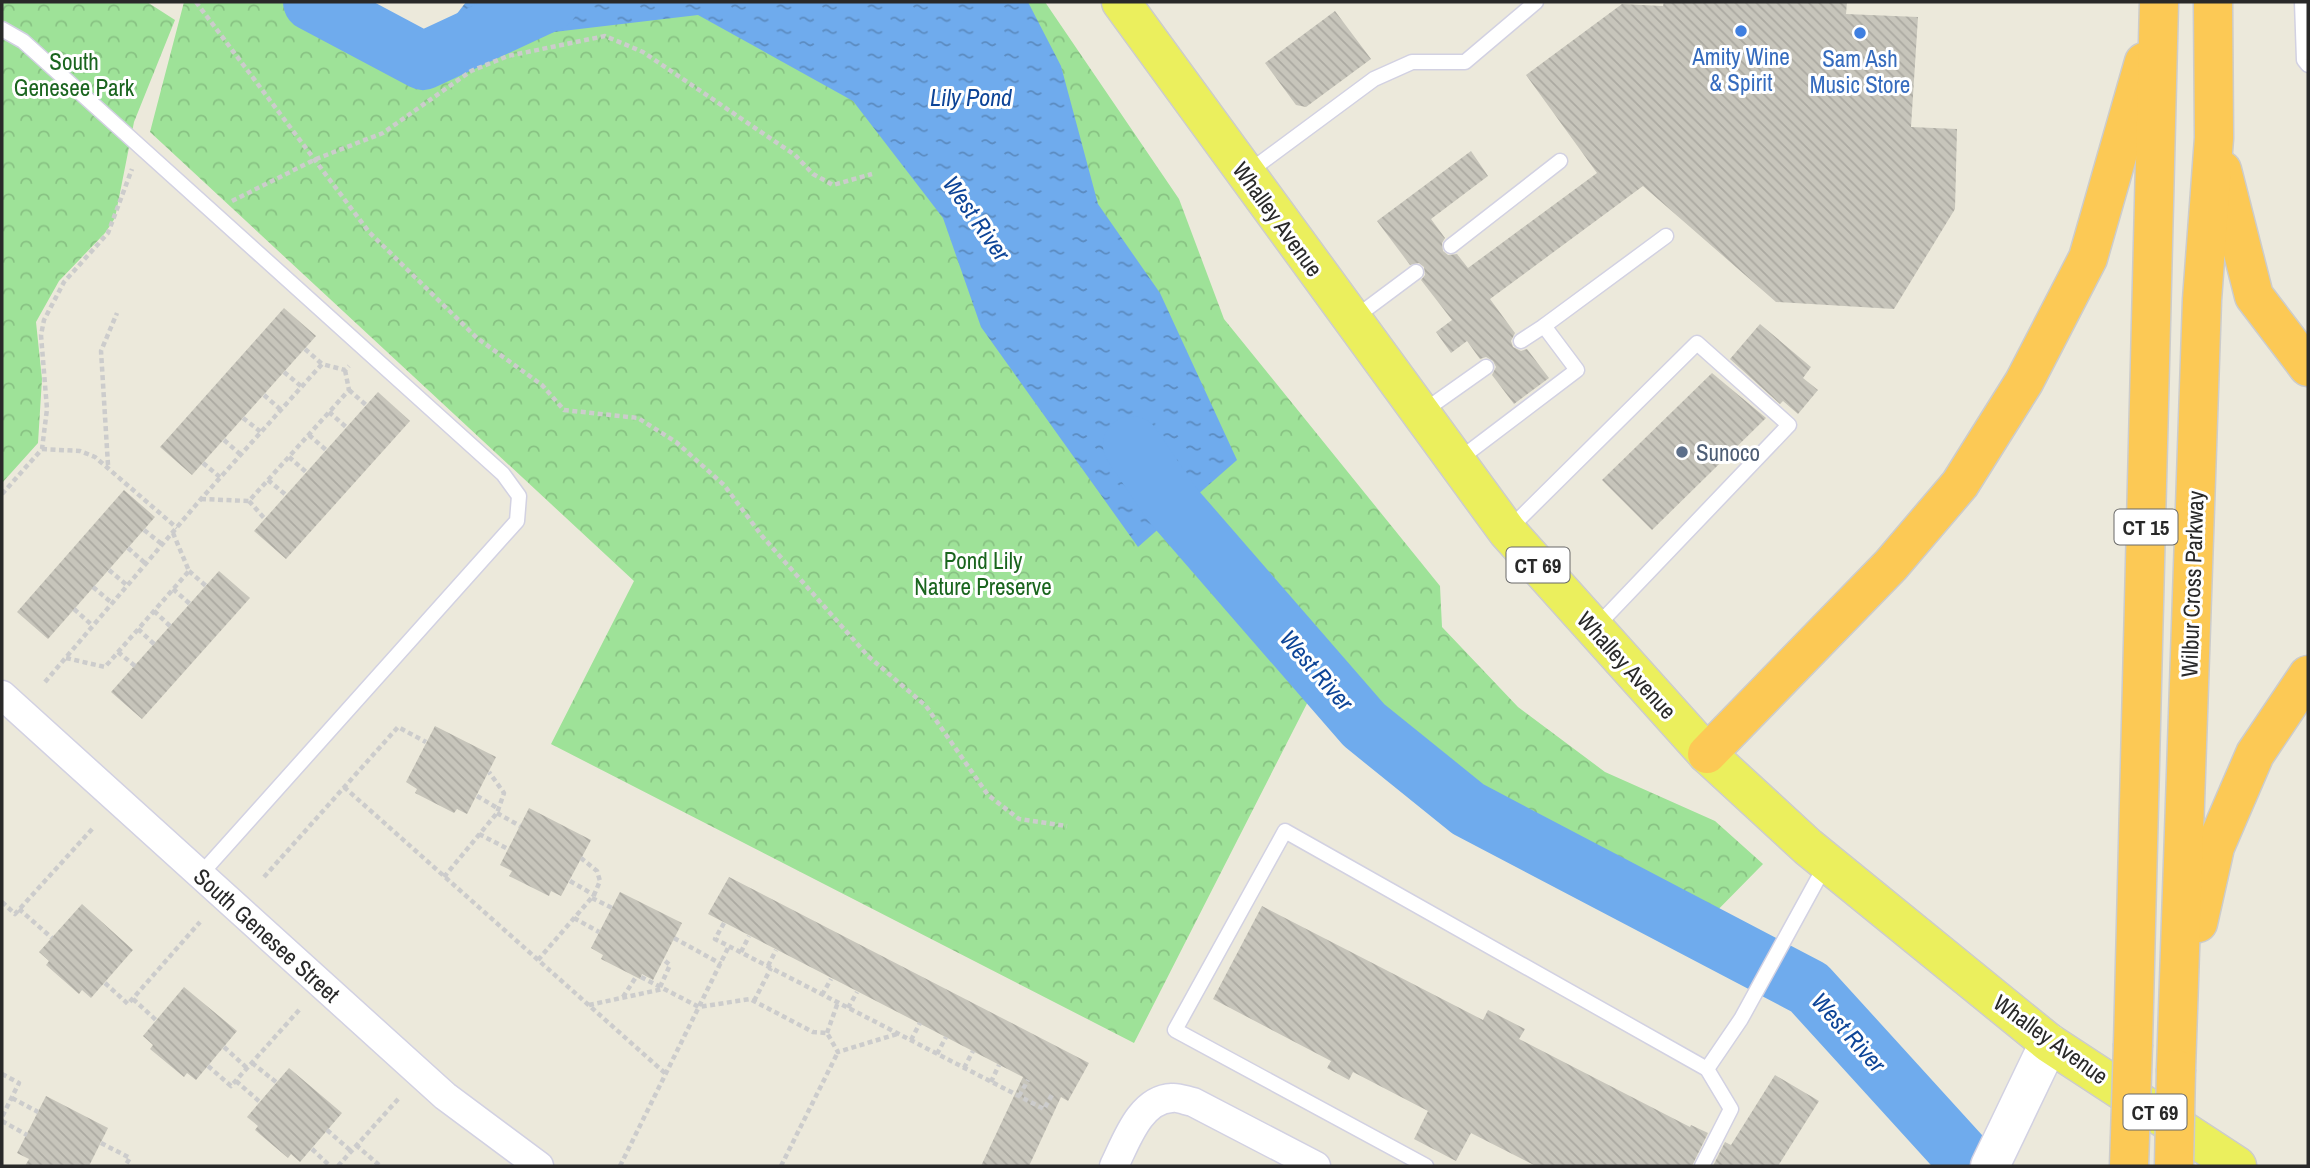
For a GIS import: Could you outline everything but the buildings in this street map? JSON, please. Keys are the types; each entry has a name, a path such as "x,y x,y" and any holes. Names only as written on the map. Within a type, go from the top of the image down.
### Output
{"highway":[{"name":"Wilbur Cross Parkway","path":"2174,1166 2177,1010 2203,300 2214,138 2213,2"},
{"name":"Wilbur Cross Parkway","path":"2129,1166 2159,6"},
{"path":"1707,754 1891,565 1960,484 2024,382 2088,258 2159,6"},
{"path":"2214,138 2254,296 2308,367"},
{"path":"2177,1010 2215,847 2255,754 2308,675"}],"main road":[{"name":"Whalley Avenue","path":"1121,2 1507,531 1707,754 1827,863 2049,1043 2237,1166"}],"street":[{"name":"South Genesee Street","path":"2,695 445,1096 539,1166"},
{"path":"1990,1166 2049,1043"},
{"path":"1114,1166 1138,1119 1152,1104 1172,1098 1194,1102 1317,1166"}],"lane":[{"path":"1246,174 1374,79 1412,62 1465,62 1536,2"},
{"path":"2302,2 2304,60 2308,65"},
{"path":"2,29 23,41 365,349 503,474 519,496 517,521 200,875"},
{"path":"1451,246 1560,160"},
{"path":"1521,341 1666,236"},
{"path":"1352,320 1416,272"},
{"path":"1456,462 1498,433 1577,370 1544,326"},
{"path":"1507,531 1697,343 1789,425 1594,629"},
{"path":"1420,414 1486,367"},
{"path":"1426,1166 1175,1030 1285,831 1707,1069 1731,1109 1702,1166"},
{"path":"1707,1069 1741,1019 1827,863"}],"path":[{"path":"196,2 369,232 477,338 542,385 564,410 638,418 676,442 724,485 762,536 868,656 926,706 988,795 1019,819 1067,826"},
{"path":"212,211 316,159 383,133 471,71 508,56 605,36 643,52 833,185 872,174"},
{"path":"2,494 42,449 47,409 41,335 44,320 64,282 108,233 128,177 143,150"},
{"path":"108,466 101,351 117,313"},
{"path":"305,349 323,364 345,370"},
{"path":"345,370 365,349"},
{"path":"44,682 201,499 323,364"},
{"path":"345,370 349,390 366,405"},
{"path":"284,372 302,387"},
{"path":"249,501 349,390"},
{"path":"264,395 281,410"},
{"path":"329,412 346,427"},
{"path":"243,418 261,432"},
{"path":"309,435 326,450"},
{"path":"224,440 241,455"},
{"path":"42,449 80,451 108,466 175,531 189,571 206,586"},
{"path":"289,457 306,472"},
{"path":"203,463 221,478"},
{"path":"268,480 286,495"},
{"path":"201,499 249,501 265,519"},
{"path":"144,530 163,545"},
{"path":"128,548 146,564"},
{"path":"109,570 128,586"},
{"path":"66,658 105,667 189,571"},
{"path":"93,587 112,603"},
{"path":"173,589 190,604"},
{"path":"74,609 93,626"},
{"path":"154,611 170,626"},
{"path":"138,629 154,644"},
{"path":"118,652 135,666"},
{"path":"264,877 398,727 426,742"},
{"path":"444,877 498,811 503,793 489,772"},
{"path":"344,787 666,1074"},
{"path":"477,796 520,826"},
{"path":"2,902 15,914 93,828"},
{"path":"480,834 508,849"},
{"path":"538,960 593,897 600,876 581,858"},
{"path":"570,881 612,908"},
{"path":"19,909 52,938"},
{"path":"574,918 599,932"},
{"path":"105,983 128,1004 200,922"},
{"path":"724,923 715,939 822,995 1044,1109 1052,1093"},
{"path":"741,953 749,936"},
{"path":"674,938 721,964"},
{"path":"620,1166 729,946"},
{"path":"754,1001 776,950"},
{"path":"662,988 670,965 664,960"},
{"path":"624,998 638,977 699,1007 754,1001 813,1032 827,1033"},
{"path":"822,995 831,979"},
{"path":"589,1005 662,988"},
{"path":"849,1008 857,992"},
{"path":"133,999 156,1020"},
{"path":"838,1002 827,1033 838,1052"},
{"path":"208,1066 231,1086 300,1009"},
{"path":"911,1041 920,1023"},
{"path":"781,1166 838,1052 898,1034"},
{"path":"937,1054 946,1037"},
{"path":"224,1046 247,1068"},
{"path":"964,1068 973,1051"},
{"path":"252,1063 276,1083"},
{"path":"991,1082 999,1065"},
{"path":"2,1074 19,1083 2,1119 27,1135"},
{"path":"1019,1096 1028,1080"},
{"path":"236,1081 260,1102"},
{"path":"340,1166 400,1097"},
{"path":"12,1098 38,1112"},
{"path":"2,1102 8,1105"},
{"path":"327,1130 352,1152"},
{"path":"101,1143 130,1158 125,1166"},
{"path":"356,1145 379,1166"},
{"path":"312,1149 330,1166"}],"green space":[{"name":"South Genesee Park","path":"2,2 147,2 175,20 134,122 115,218 105,233 59,281 36,322 42,379 38,443 2,483"},
{"name":"Pond Lily Nature Preserve","path":"184,2 315,2 410,79 470,2 1045,2 1179,199 1224,319 1440,586 1442,627 1518,707 1605,772 1715,821 1763,864 1701,927 1460,805 1407,771 1377,739 1348,694 1320,678 1134,1043 551,744 634,581 150,132"}],"water":[{"name":"Lily Pond","path":"466,2 1028,2 1061,66 1098,204 1160,293 1237,460 1138,547 981,327 943,218 853,101 698,15 554,32 408,77"}],"waterway":[{"name":"West River","path":"312,2 423,61 550,2"},
{"name":"West River","path":"1132,445 1171,503 1364,725 1468,809 1809,988 1971,1166"}],"place":[{"name":"Amity Wine & Spirit","path":"1741,31"},
{"name":"Sam Ash Music Store","path":"1860,33"},
{"name":"Sunoco","path":"1682,452"}]}
